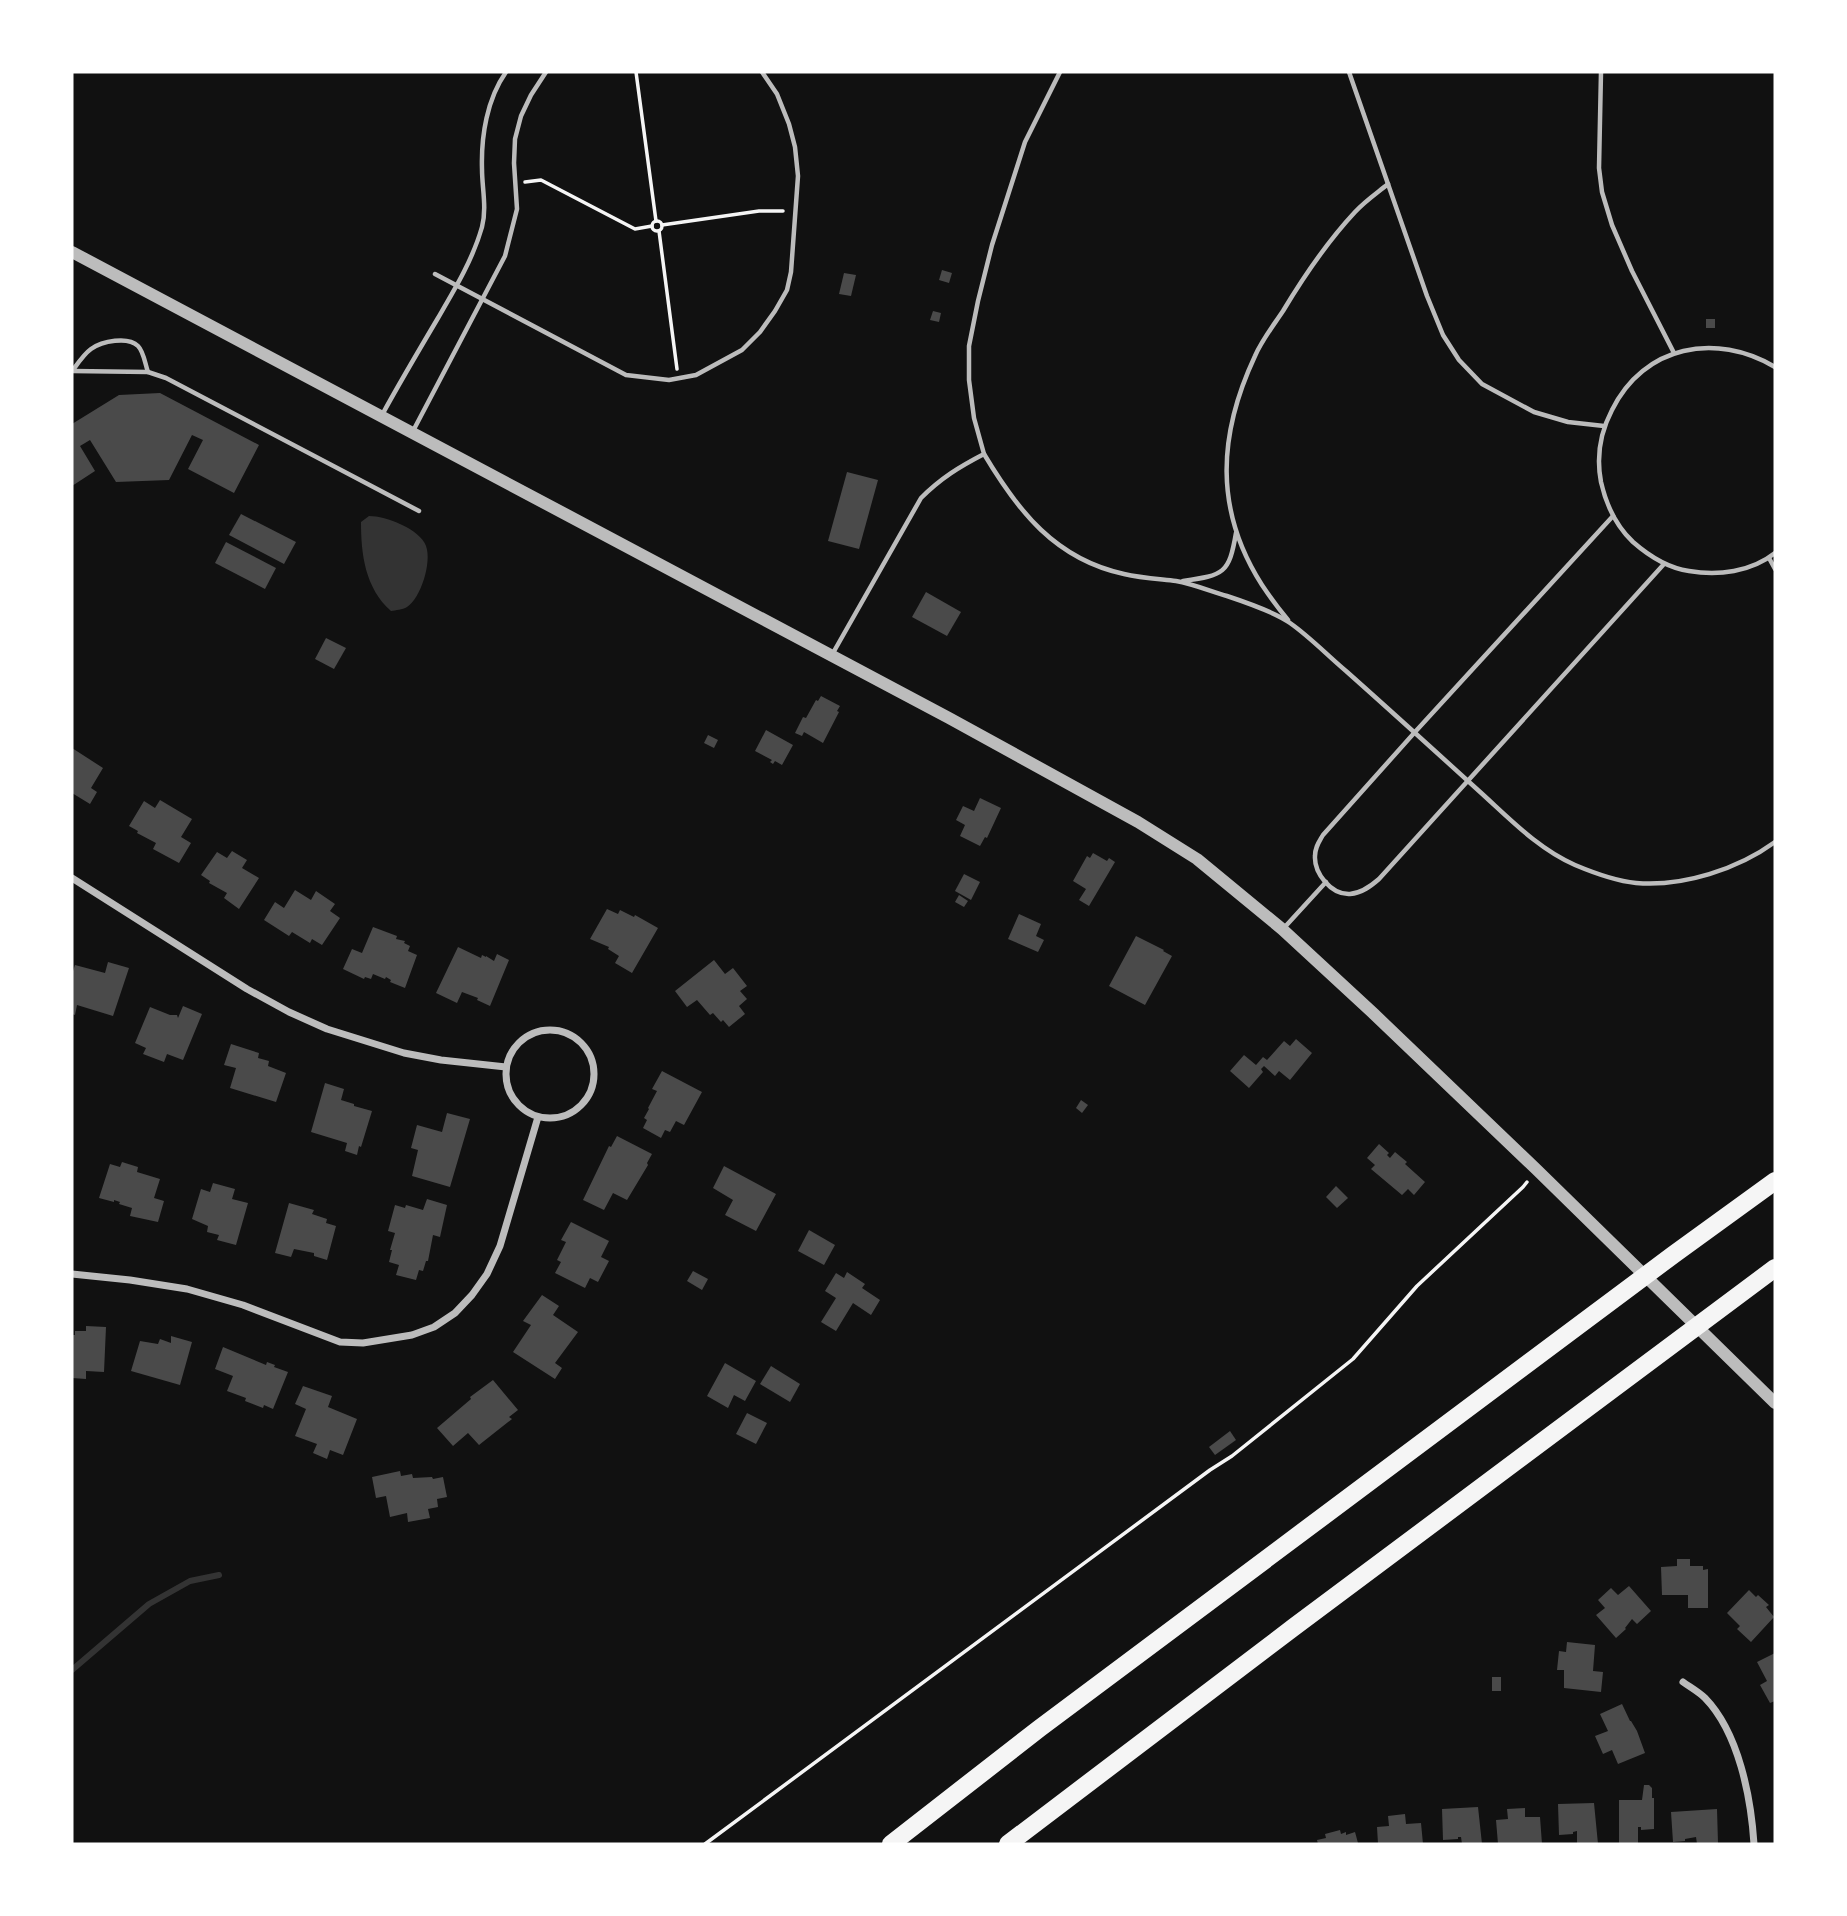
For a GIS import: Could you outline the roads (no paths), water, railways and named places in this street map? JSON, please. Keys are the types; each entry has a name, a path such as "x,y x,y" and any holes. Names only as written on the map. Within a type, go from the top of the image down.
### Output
{"highway":[{"path":"891,1844 1040,1728 1775,1181"},
{"path":"1008,1844 1775,1268"}],"street":[{"path":"72,252 949,718 1139,822 1196,859 1282,929 1374,1014 1775,1403"},
{"path":"72,878 247,989 327,1029 404,1053 506,1067"},
{"path":"551,1029 563,1031 575,1037 592,1058 594,1083 581,1106 568,1115 538,1117 521,1108 511,1096 506,1083 506,1067 513,1049 525,1037 551,1029"},
{"path":"72,1274 187,1289 243,1305 340,1342 363,1343 412,1335 455,1313 487,1274 500,1246 538,1117"},
{"path":"1683,1682 1705,1697 1732,1743 1749,1799 1754,1844"}],"lane":[{"path":"381,415 457,286 483,225 483,137 490,106 506,72"},
{"path":"412,432 505,256 517,209 515,139 531,94 546,72"},
{"path":"435,274 626,375 669,380 696,375 743,350 775,312 787,290 796,211 798,176 795,147 778,94 762,72"},
{"path":"1059,72 1025,142 992,245 969,346 969,380 974,418 984,454 1004,489 1023,512 1045,535 1069,552 1100,568 1179,582 1245,603 1288,621"},
{"path":"1349,72 1427,296 1443,335 1459,359 1482,384 1534,412 1568,422 1604,426"},
{"path":"1601,72 1599,167 1602,192 1612,225 1632,271 1674,353"},
{"path":"1388,184 1356,211 1323,251 1256,354 1237,399 1228,439 1226,471 1230,504 1236,530 1262,586 1288,621 1527,835 1574,865 1636,883 1662,882 1722,871 1775,842"},
{"path":"72,371 89,350 124,340 136,344 142,351 148,372"},
{"path":"1775,367 1759,358 1716,347 1694,348 1674,353 1634,378 1620,394 1604,426 1599,447 1599,471 1604,495 1613,516 1626,535 1643,551 1664,564 1707,574 1734,572 1775,553"},
{"path":"72,371 148,372 174,382 419,511"},
{"path":"831,657 921,498 957,468 984,454"},
{"path":"1613,516 1332,824 1317,845 1314,858 1318,872 1326,883 1338,892 1349,894 1361,891 1380,879 1664,564"},
{"path":"1179,582 1209,578 1224,570 1232,558 1236,530"},
{"path":"1769,558 1775,569"},
{"path":"1282,929 1326,883"}],"waterway":[{"path":"72,1670 149,1604 190,1581 219,1575"}]}
